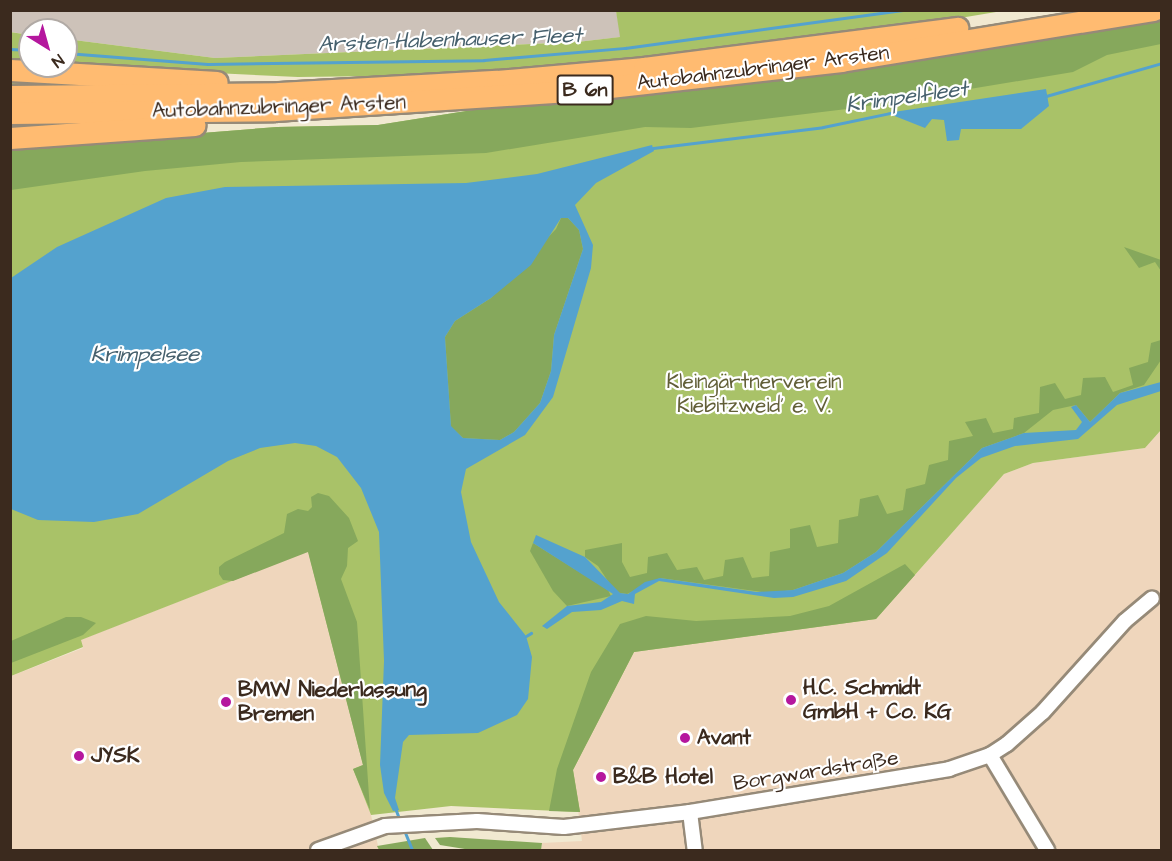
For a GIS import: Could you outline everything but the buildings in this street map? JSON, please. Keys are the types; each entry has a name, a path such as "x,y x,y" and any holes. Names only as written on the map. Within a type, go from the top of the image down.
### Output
{"highway":[{"name":"Autobahnzubringer Arsten","path":"10,96 277,102 644,68 1071,10"},
{"name":"Autobahnzubringer Arsten","path":"10,113 583,90 841,61 1154,10"},
{"path":"10,70 235,83 277,102"},
{"path":"10,138 210,124 277,102"}],"street":[{"name":"Borgwardstraße","path":"318,850 385,826 416,822 564,827 690,812 890,781 949,769 990,755 1043,712 1125,621 1152,598"},
{"path":"990,755 1047,850"},
{"path":"690,812 695,850"}],"shaded area":[{"path":"11,10 616,10 621,37 577,42 215,58 78,41 78,18 18,18 18,33 11,32"},
{"path":"1161,430 1161,850 541,850 542,843 582,841 573,770 634,652 876,619 1004,474 1033,463 1145,448"},
{"name":"BMW Niederlassung Bremen","path":"308,551 363,765 353,769 371,815 379,850 11,850 11,676 83,648 80,640"}],"green space":[{"path":"616,11 1002,11 924,24 626,60 457,75 298,77 78,67 78,41 215,58 577,42 620,37"},
{"name":"Kleingärtnerverein Kiebitzweid' e. V.","path":"1161,17 1161,430 1145,448 1033,463 1004,474 876,619 634,652 573,770 580,812 451,806 371,815 353,769 363,765 308,551 81,640 83,647 11,676 11,148 277,127 378,125 498,106 691,88"},
{"path":"1161,17 1161,44 1107,55 1073,72 855,108 691,128 645,127 486,153 241,162 145,171 11,190 11,148 277,127 378,125 498,106 691,88"},
{"path":"10,32 18,33 18,63 11,63"},
{"path":"10,78 144,85 11,90"},
{"path":"561,218 568,218 579,230 583,249 554,335 551,371 540,403 514,432 500,440 463,438 451,427 445,337 455,321 491,298 556,229"},
{"path":"1124,247 1161,260 1161,271 1155,262 1139,268"},
{"path":"1161,340 1161,360 1144,385 1120,393 1090,422 1076,405 1053,410 1024,433 982,448 876,552 843,573 793,590 769,593 660,578 627,594 615,592 598,566 585,557 585,550 622,543 622,562 630,577 647,573 648,557 667,553 677,570 697,567 704,580 723,576 725,560 743,557 752,578 769,576 770,552 790,548 790,529 810,525 817,547 838,543 839,520 858,516 860,499 878,495 887,514 903,510 906,489 925,484 929,465 948,460 949,441 973,436 965,422 986,418 993,433 1013,429 1014,418 1039,413 1040,387 1055,383 1065,399 1081,395 1083,378 1105,377 1113,392 1133,385 1129,368 1148,362 1151,343"},
{"path":"318,493 329,496 349,518 358,541 348,548 347,566 341,579 357,622 370,810 353,769 363,765 308,552 233,581 223,580 219,574 219,567 225,562 284,533 287,514 298,509 308,511 312,507 311,497"},
{"path":"533,543 608,590 611,596 567,606 553,591 530,551"},
{"path":"905,564 915,575 876,619 634,652 573,770 580,812 549,811 557,769 591,672 620,624 646,616 696,621 790,616 829,606"},
{"path":"66,617 81,617 96,623 83,635 11,663 11,641"},
{"path":"425,838 433,850 379,850 377,846"},
{"path":"435,838 542,843 541,850 471,850 440,845"}],"water":[{"name":"Krimpelfleet","path":"1046,89 1049,106 1021,129 961,129 959,140 947,141 944,120 932,119 925,128 887,113"},
{"name":"Krimpelsee","path":"652,145 654,151 596,183 575,205 593,245 591,268 553,397 525,435 466,469 461,492 471,542 499,602 526,636 532,657 528,699 517,715 478,733 409,735 403,742 395,798 399,810 393,811 384,793 380,765 384,661 379,532 361,488 337,457 316,446 295,443 260,448 228,461 138,514 94,522 38,520 11,509 11,278 57,247 166,198 225,187 466,183 537,174","holes":["561,218 568,218 579,230 583,249 554,335 551,371 540,403 514,432 500,440 463,438 451,426 445,337 455,321 491,298 531,265"]},
{"path":"1161,382 1161,391 1117,405 1078,439 1015,446 981,458 956,478 887,553 846,581 793,597 774,598 659,581 635,594 634,604 622,601 601,610 572,612 547,629 542,626 567,606 601,602 613,594 533,543 536,535 585,557 620,593 628,594 645,582 660,578 757,592 793,590 843,573 876,552 982,448 1024,433 1076,430 1082,422 1071,407 1076,405 1090,422 1120,393"}],"waterway":[{"name":"Arsten-Habenhauser Fleet","path":"78,54 208,64 484,60 625,48 904,10"},
{"name":"Arsten-Habenhauser Fleet","path":"10,49 18,49"},
{"name":"Krimpelfleet","path":"1046,96 1162,63"},
{"name":"Krimpelfleet","path":"653,148 823,127 890,113"},
{"path":"526,636 531,633"},
{"path":"395,808 400,821"},
{"path":"404,830 412,850"}],"place":[{"name":"H.C. Schmidt GmbH + Co. KG","path":"791,700"},
{"name":"BMW Niederlassung Bremen","path":"226,702"},
{"name":"Avant","path":"685,738"},
{"name":"JYSK","path":"79,756"},
{"name":"B&B Hotel","path":"601,777"}]}
